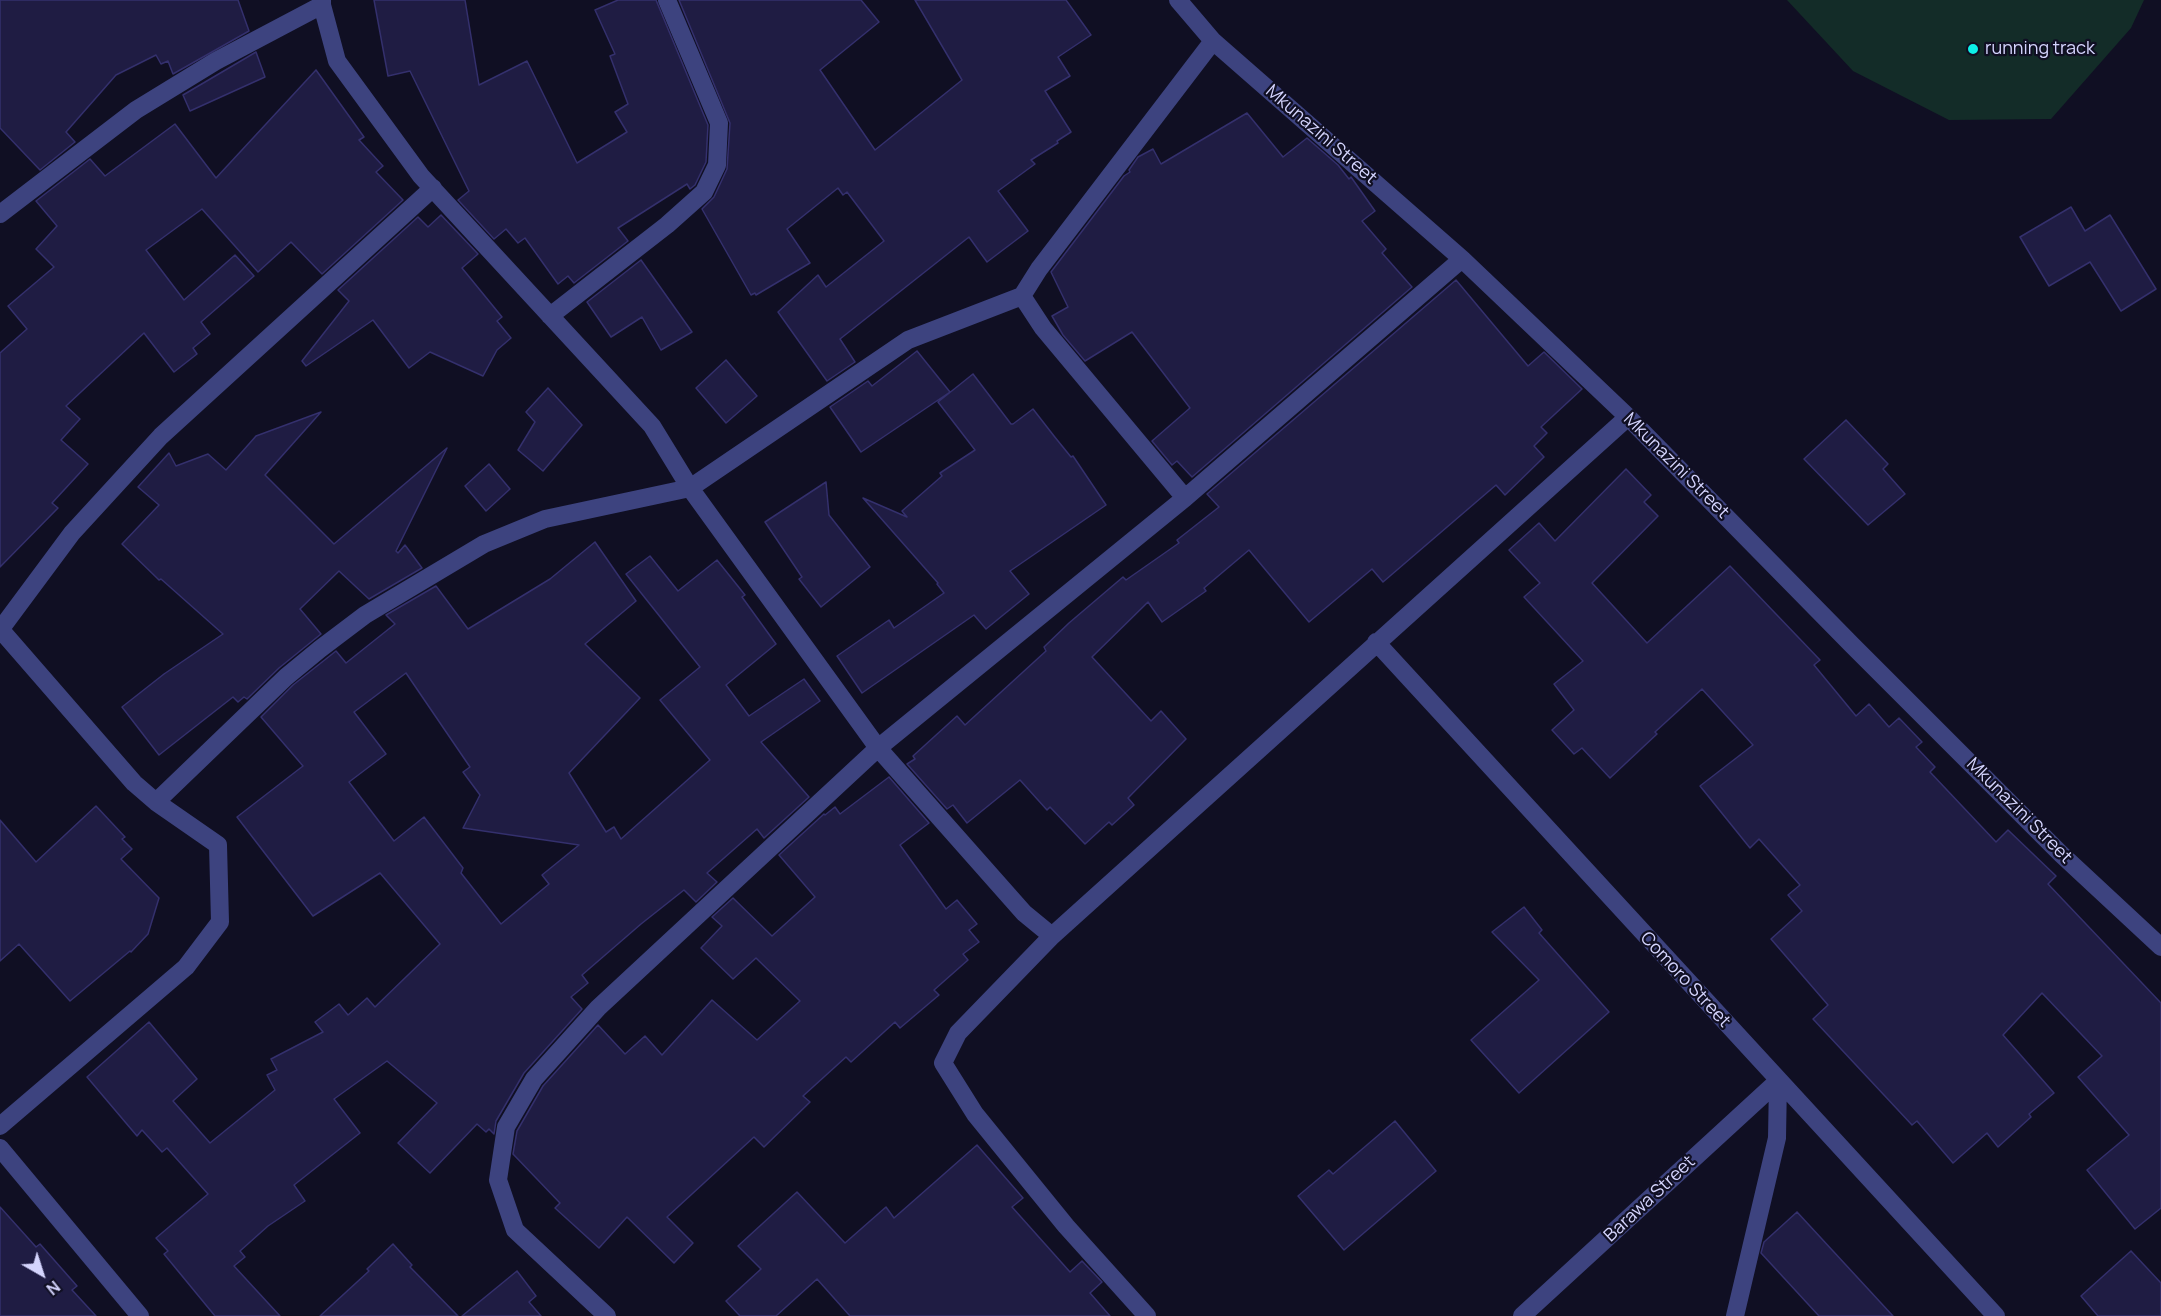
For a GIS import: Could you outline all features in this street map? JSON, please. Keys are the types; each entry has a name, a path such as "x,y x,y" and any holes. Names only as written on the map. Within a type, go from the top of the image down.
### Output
{"street":[{"path":"550,316 667,225 704,192 717,165 719,123 667,0"},
{"name":"Mkunazini Street","path":"1178,0 1213,41 1462,259 1628,417 2061,854 2161,947"},
{"path":"0,214 136,110 216,61 322,2 337,61 421,176 652,426 690,488 878,748 1024,913 1052,936"},
{"path":"156,802 285,676 365,615 484,544 546,519 690,488 908,340 1022,296 1039,269 1213,41"},
{"path":"0,1126 186,967 220,922 218,844 156,802 134,783 0,629 72,533 161,436 433,188"},
{"path":"607,1316 515,1230 498,1180 506,1127 534,1079 598,1008 878,748 1185,498 1462,259"},
{"path":"1022,296 1043,328 1185,498"},
{"path":"1147,1316 1066,1226 975,1114 943,1064 958,1033 1052,936 1628,417"},
{"name":"Comoro Street","path":"1376,642 1996,1316"},
{"path":"1735,1316 1778,1138 1778,1081"},
{"name":"Barawa Street","path":"1522,1316 1778,1081"},
{"path":"0,1148 140,1316"}],"green space":[{"name":"running track","path":"1787,0 2144,0 2131,28 2051,119 1949,120 1853,71"}],"building":[{"path":"0,0 238,0 249,31 173,74 168,61 161,64 156,55 116,75 66,132 75,142 40,170 0,128"},
{"path":"374,0 465,0 479,85 527,61 577,163 627,132 615,112 628,104 610,56 615,54 595,10 618,0 656,0 708,125 706,162 695,185 690,189 687,184 618,228 628,241 574,283 568,276 558,284 525,238 518,243 506,229 494,239 458,200 469,191 410,71 388,76"},
{"path":"679,0 861,0 879,22 820,70 875,150 962,80 915,0 1066,0 1091,35 1058,57 1070,76 1045,91 1071,132 1031,160 1035,164 998,191 1028,231 987,262 969,237 840,339 855,362 827,381 778,312 818,275 826,287 884,241 847,192 843,195 838,188 787,229 810,263 756,295 755,293 751,295 702,209 714,197 727,169 730,123"},
{"path":"256,52 265,77 190,111 183,95"},
{"path":"316,70 364,137 359,140 383,166 376,172 403,200 322,274 291,242 258,272 202,209 146,250 184,300 235,255 254,276 201,322 210,334 193,348 197,354 174,372 144,333 66,406 80,419 61,440 88,464 52,503 58,508 0,567 0,353 27,329 8,306 54,267 36,249 57,226 36,201 90,159 105,176 175,124 216,178"},
{"path":"1247,113 1283,157 1307,138 1338,165 1349,179 1351,177 1375,211 1362,221 1386,249 1382,253 1412,287 1192,477 1177,461 1172,465 1152,441 1190,408 1132,332 1085,361 1063,335 1052,316 1068,307 1051,272 1124,176 1130,172 1129,170 1138,157 1153,149 1161,164"},
{"path":"2071,207 2085,231 2110,215 2156,289 2121,311 2090,262 2049,286 2020,237"},
{"path":"441,215 478,254 462,268 502,317 497,321 511,338 497,350 483,376 430,352 409,368 373,320 306,366 302,361 349,301 338,290 418,217 428,227"},
{"path":"641,260 692,332 661,350 642,317 611,337 587,302"},
{"path":"1456,280 1528,366 1544,352 1582,389 1541,427 1547,433 1534,446 1544,457 1505,495 1496,485 1383,582 1372,569 1309,622 1249,550 1204,588 1206,591 1162,622 1148,602 1092,657 1151,721 1161,711 1186,739 1128,798 1134,805 1112,825 1109,822 1085,844 1050,807 1047,810 1020,780 967,823 953,805 947,809 907,764 915,759 913,756 957,716 965,725 1046,651 1044,647 1069,623 1123,577 1126,580 1179,543 1177,540 1219,507 1207,494"},
{"path":"917,351 950,392 861,452 830,407 868,381 872,386"},
{"path":"726,360 757,396 726,423 696,388"},
{"path":"973,374 1011,424 1033,409 1071,457 1073,456 1106,505 1010,571 1029,594 986,629 974,615 862,693 837,656 889,620 894,628 944,593 938,583 863,498 907,517 902,511 942,476 940,473 975,450 938,402"},
{"path":"548,388 582,425 543,471 518,450 535,422 526,412"},
{"path":"321,412 265,475 334,544 447,448 396,551 398,553 405,545 422,568 369,599 339,571 300,609 321,634 279,668 247,699 244,697 238,702 233,697 159,755 122,707 164,674 223,634 161,579 159,580 122,544 159,505 138,487 169,453 176,466 208,454 226,470 256,436"},
{"path":"1846,420 1888,464 1883,469 1905,494 1868,525 1804,459"},
{"path":"489,464 510,489 486,511 465,486"},
{"path":"1626,469 1651,495 1644,502 1658,516 1592,583 1647,643 1730,566 1820,660 1814,665 1856,716 1869,704 1889,727 1899,718 1922,742 1916,747 1935,767 1930,772 1996,842 2008,830 2056,876 2048,884 2161,1003 2161,1208 2135,1229 2087,1170 2129,1135 2078,1077 2102,1056 2042,993 2003,1035 2054,1093 2029,1114 2031,1117 1998,1147 1987,1133 1953,1163 1917,1121 1912,1125 1813,1019 1828,1005 1771,939 1802,911 1788,895 1800,885 1759,839 1750,848 1700,786 1753,745 1702,689 1610,778 1582,748 1574,754 1552,730 1574,710 1554,684 1583,661 1524,597 1540,583 1509,550 1539,523 1555,541"},
{"path":"826,482 829,515 870,567 821,607 799,579 802,577 765,522"},
{"path":"595,542 636,601 585,644 640,698 569,773 606,832 614,827 621,839 710,760 660,700 700,667 626,574 650,556 678,591 717,560 745,595 742,597 776,644 726,685 749,716 804,679 820,701 761,742 809,797 764,838 757,829 707,873 717,882 696,902 684,890 582,975 588,983 571,997 582,1009 524,1073 496,1121 494,1134 489,1129 486,1132 477,1124 430,1173 398,1143 437,1103 387,1061 334,1099 360,1133 294,1185 305,1201 268,1226 240,1251 245,1257 234,1266 280,1316 215,1316 164,1254 168,1251 156,1238 208,1194 167,1148 162,1152 142,1130 137,1136 87,1077 149,1022 197,1079 173,1101 210,1143 275,1090 267,1075 277,1070 271,1059 323,1032 315,1022 339,1004 348,1015 367,998 375,1007 440,944 380,873 313,916 237,817 303,766 261,717 293,685 336,651 346,663 395,624 386,615 436,586 468,629 550,579","holes":["406,673 470,767 463,772 480,795 463,828 579,845 542,875 549,884 501,924 461,873 463,868 424,817 394,841 349,782 386,754 354,712"]},
{"path":"889,777 929,823 900,845 946,909 957,900 977,924 969,930 979,942 963,954 968,960 934,990 939,995 900,1028 895,1022 851,1062 846,1057 803,1096 810,1102 764,1147 754,1137 667,1217 693,1243 674,1263 627,1217 599,1248 555,1208 560,1203 513,1154 517,1131 543,1086 598,1025 625,1054 645,1036 662,1055 712,1000 757,1040 800,1001 756,958 733,979 701,948 722,926 712,917 733,898 772,936 815,897 779,855 824,814 835,807 840,814"},
{"path":"96,806 125,837 122,839 132,849 121,859 159,898 148,934 131,952 70,1001 19,944 0,961 0,820 36,862"},
{"path":"1524,907 1542,930 1539,933 1609,1012 1519,1093 1471,1040 1539,980 1492,932"},
{"path":"1395,1121 1436,1171 1344,1250 1298,1196 1329,1170 1333,1174"},
{"path":"977,1145 1023,1198 1012,1207 1070,1272 1082,1261 1102,1282 1090,1293 1110,1316 850,1316 817,1279 776,1316 740,1316 726,1301 761,1269 738,1246 797,1192 845,1243 886,1207 894,1218"},
{"path":"0,1207 36,1247 40,1244 77,1286 72,1290 96,1316 0,1316"},
{"path":"1797,1212 1893,1316 1819,1316 1761,1253 1764,1242"},
{"path":"393,1244 412,1265 410,1267 458,1316 320,1316 369,1271 367,1269"},
{"path":"2131,1251 2161,1283 2161,1316 2098,1316 2081,1296"},
{"path":"517,1271 536,1296 529,1302 541,1316 462,1316"}],"place":[{"name":"running track","path":"1973,49"}]}
